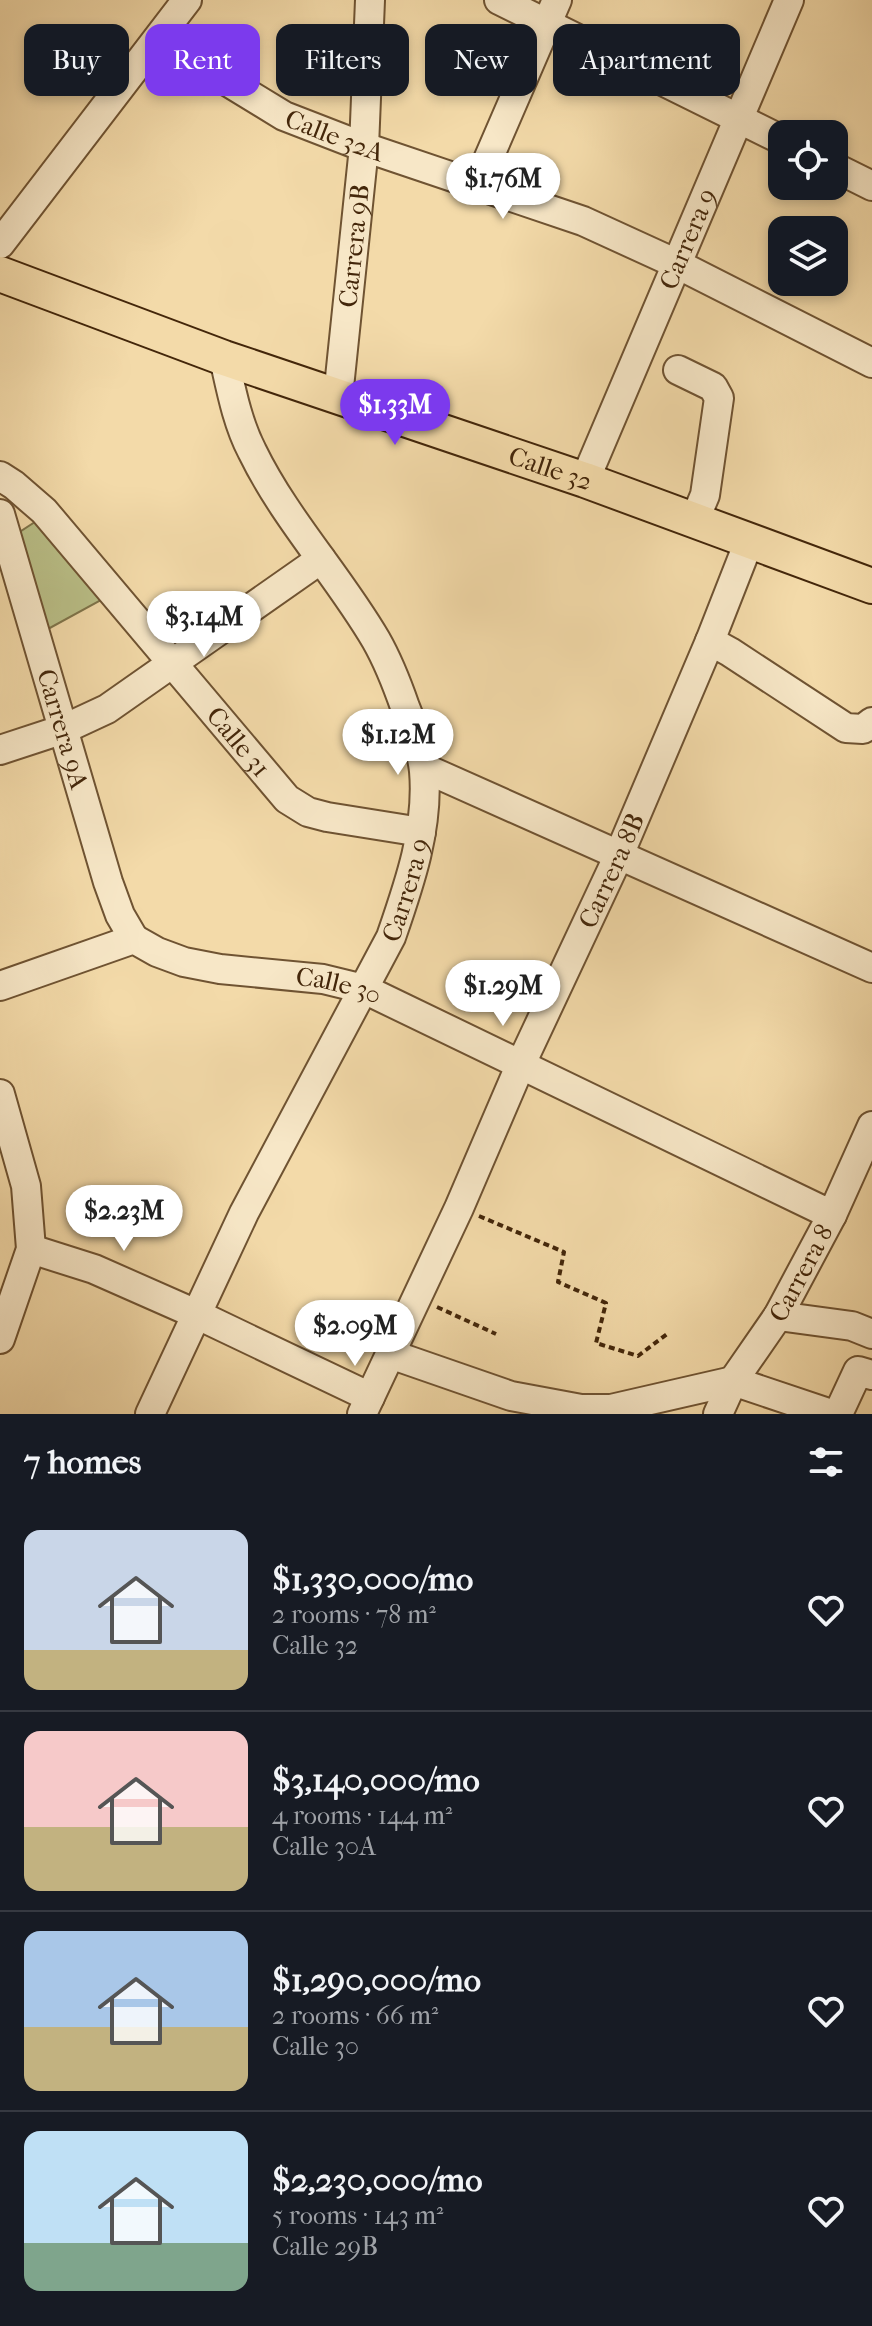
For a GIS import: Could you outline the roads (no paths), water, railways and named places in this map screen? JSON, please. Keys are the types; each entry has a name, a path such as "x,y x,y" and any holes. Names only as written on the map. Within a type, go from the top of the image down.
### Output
{"main road":[{"name":"Calle 32","path":"0,274 224,358 585,480 872,586"}],"street":[{"path":"169,24 187,0"},
{"name":"Carrera 9B","path":"338,397 364,147 370,0"},
{"path":"499,0 551,12 768,133"},
{"name":"Carrera 9","path":"585,480 789,0"},
{"path":"477,185 551,12"},
{"path":"0,244 145,56"},
{"name":"Calle 32A","path":"251,96 284,116 364,147 583,221 677,264 872,363"},
{"path":"848,174 872,186"},
{"name":"Carrera 9","path":"150,1414 244,1213 391,937 406,894 425,804 424,768 413,726 396,682 376,640 269,483 250,449 237,414 224,358"},
{"path":"678,370 713,387 719,398 705,495 695,519"},
{"name":"Calle 31","path":"0,476 44,511 287,799 308,812 327,817 421,832"},
{"name":"Carrera 9A","path":"0,514 108,882 120,915 134,939"},
{"name":"Carrera 8B","path":"366,1405 619,855 750,539"},
{"path":"0,750 64,729 107,709 321,559"},
{"path":"710,641 846,728 863,729 872,722"},
{"path":"424,768 872,968"},
{"path":"0,986 134,939"},
{"name":"Calle 30","path":"134,939 184,962 220,969 323,979 364,989 832,1215"},
{"path":"0,1094 26,1186 30,1235 0,1339"},
{"name":"Carrera 8","path":"718,1414 733,1381 778,1316 832,1215 872,1126"},
{"path":"30,1235 94,1269 196,1314 366,1405"},
{"path":"778,1316 852,1326 872,1334"},
{"path":"393,1350 506,1405 611,1409 733,1381 831,1414"},
{"path":"838,1414 865,1373"}]}
